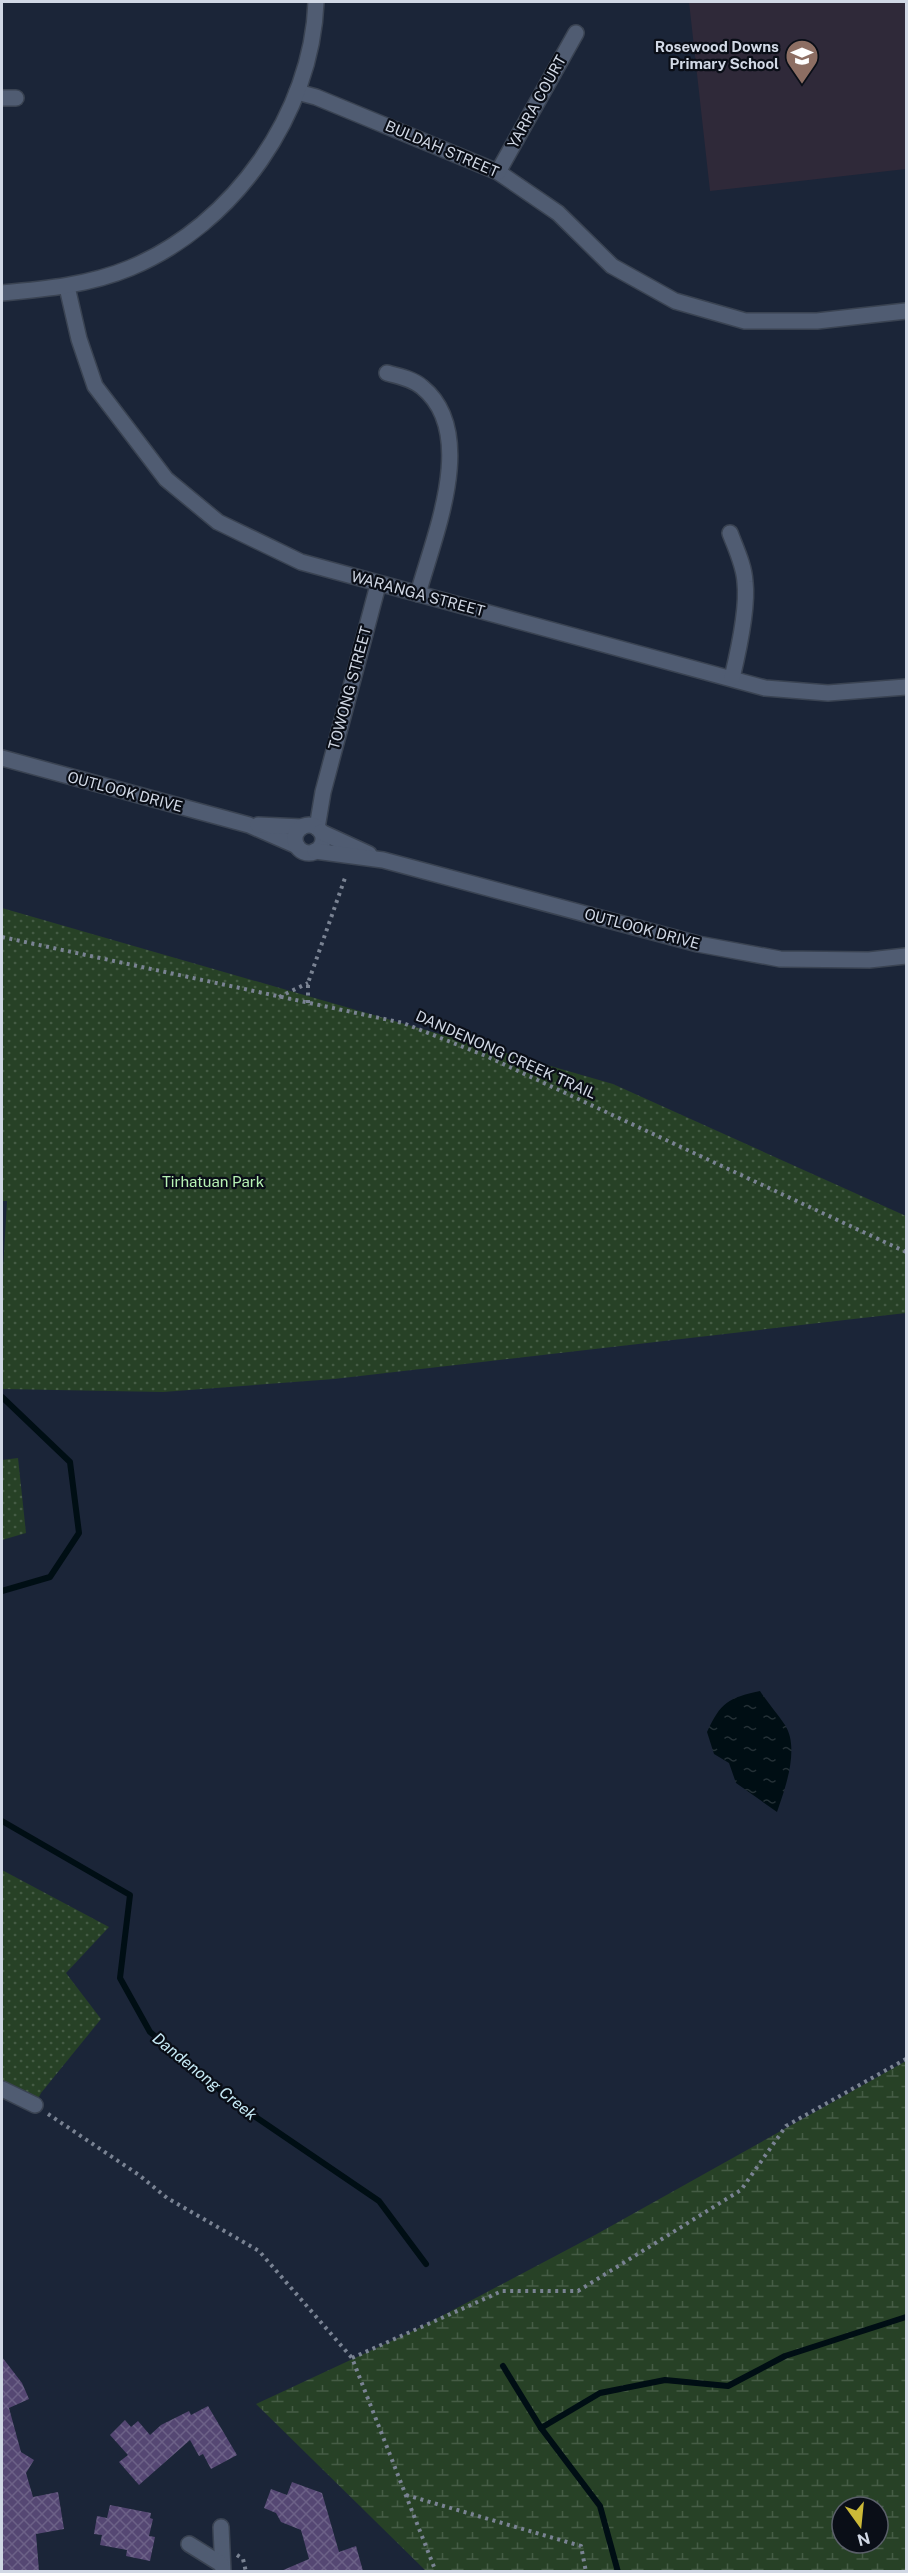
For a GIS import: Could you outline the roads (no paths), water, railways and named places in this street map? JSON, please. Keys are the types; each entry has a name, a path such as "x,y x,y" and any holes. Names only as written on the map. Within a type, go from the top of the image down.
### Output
{"street":[{"path":"2,293 67,287 130,268 168,248 202,224 249,176 278,132 297,92 313,36 316,2"},
{"name":"YARRA COURT","path":"498,172 576,33"},
{"name":"BULDAH STREET","path":"297,92 316,97 498,172 558,213 612,266 675,301 746,321 817,321 906,311"},
{"name":"WARANGA STREET","path":"67,287 79,339 95,386 166,479 218,522 301,562 378,585 765,688 803,693 855,692 906,687"},
{"path":"387,373 421,386 438,407 447,429 450,453 447,495 418,594"},
{"path":"730,533 741,559 746,583 738,650 732,678"},
{"name":"TOWONG STREET","path":"312,828 378,585"},
{"name":"OUTLOOK DRIVE","path":"2,758 249,825 297,846"},
{"name":"OUTLOOK DRIVE","path":"249,825 312,828 382,860"},
{"path":"312,828 322,843 315,851 305,852 297,846 295,835 312,828"},
{"name":"OUTLOOK DRIVE","path":"315,851 382,860 698,944 780,959 868,960 906,956"},
{"path":"2,2089 35,2105"},
{"path":"221,2527 226,2564"},
{"path":"189,2544 226,2564"}],"water":[{"path":"760,1691 785,1725 791,1745 790,1768 777,1812 736,1783 729,1763 714,1754 707,1732 721,1708 727,1703 740,1696"}],"waterway":[{"name":"Dandenong Creek","path":"2,1397 70,1462 79,1533 50,1577 2,1591"},
{"name":"Dandenong Creek","path":"2,1821 130,1895 120,1978 150,2032 238,2105 379,2201 426,2264"},
{"name":"Dandenong Creek","path":"503,2366 541,2428 600,2393 665,2380 728,2386 785,2356 906,2317"},
{"path":"541,2428 600,2506 618,2572"}],"place":[{"name":"Rosewood Downs Primary School","path":"802,85"}],"park label":[{"name":"Tirhatuan Park","path":"213,1182"}]}
